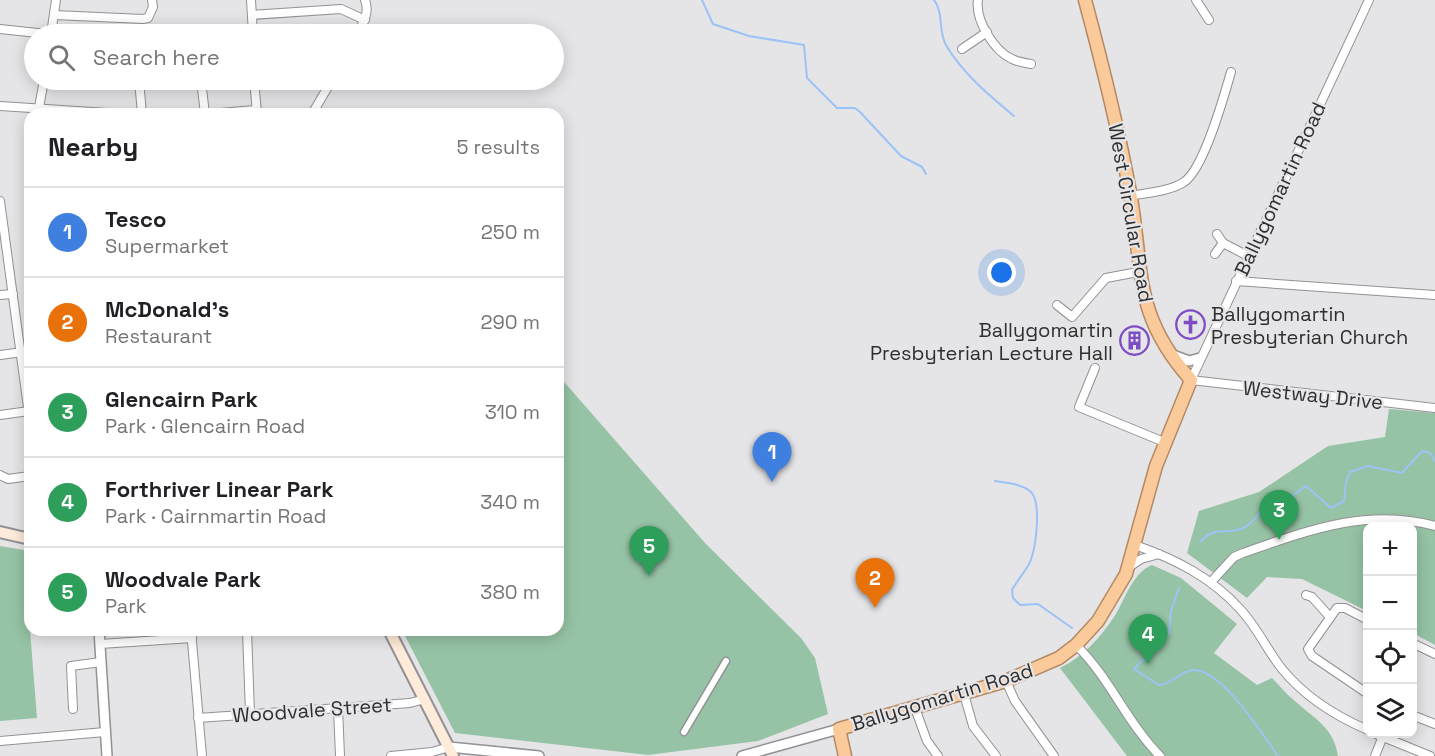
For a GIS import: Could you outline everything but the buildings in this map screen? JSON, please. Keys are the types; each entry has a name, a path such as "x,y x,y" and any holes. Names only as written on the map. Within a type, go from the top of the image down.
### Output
{"highway":[{"name":"West Circular Road","path":"1085,0 1130,196 1138,272 1151,317 1170,354 1191,380"},
{"name":"Ballygomartin Road","path":"839,729 1006,681 1059,658 1076,645 1098,621 1128,567 1164,442 1191,380"},
{"path":"839,729 845,756"}],"main road":[{"path":"0,532 24,537"},
{"path":"392,636 425,699 449,753"}],"street":[{"path":"52,24 56,0"},
{"path":"251,0 252,24"},
{"path":"363,24 367,6 365,0"},
{"path":"978,0 978,14 987,32 1002,52 1013,59 1031,64"},
{"path":"1196,0 1209,20"},
{"name":"Ballygomartin Road","path":"1191,380 1369,0"},
{"path":"54,15 144,19 148,18 152,4"},
{"path":"252,15 341,9 365,20"},
{"path":"0,29 24,31"},
{"path":"962,49 987,32"},
{"path":"1130,196 1183,183 1190,176 1215,125 1231,72"},
{"path":"40,108 42,90"},
{"path":"140,90 141,108"},
{"path":"203,90 206,108"},
{"path":"255,90 256,108"},
{"path":"316,108 326,90"},
{"path":"0,106 24,110"},
{"path":"0,201 24,382"},
{"path":"1217,234 1223,243 1248,256"},
{"path":"1215,254 1223,243"},
{"path":"1057,305 1072,317 1106,278 1138,272"},
{"path":"1236,281 1435,296"},
{"path":"0,295 13,294"},
{"path":"0,355 24,352"},
{"path":"1170,354 1189,361 1200,358"},
{"path":"1095,368 1079,407 1164,442"},
{"name":"Westway Drive","path":"1191,380 1435,408"},
{"path":"0,414 24,411"},
{"path":"0,475 8,479 24,477"},
{"path":"1211,582 1224,567 1243,553 1336,523 1355,519 1397,519 1435,526"},
{"path":"1135,545 1160,554 1211,582 1248,616 1295,683 1333,713 1363,728"},
{"path":"1128,567 1141,559 1160,554"},
{"path":"1306,595 1312,597 1329,616"},
{"path":"1363,618 1341,607 1329,616 1309,645 1309,653 1363,691"},
{"path":"99,636 107,756"},
{"path":"100,644 173,636"},
{"path":"191,636 202,756"},
{"path":"247,636 250,714"},
{"path":"1076,645 1101,671 1135,726 1160,756"},
{"path":"1417,645 1435,654"},
{"path":"684,732 726,661"},
{"path":"73,709 71,666 101,662"},
{"path":"1006,681 1015,701 1054,756"},
{"path":"964,694 973,726 996,756"},
{"name":"Woodvale Street","path":"198,718 410,703 425,699"},
{"path":"338,708 340,756"},
{"path":"915,708 927,741 938,756"},
{"path":"1417,717 1435,724"},
{"name":"Ballygomartin Road","path":"742,756 839,729"},
{"path":"0,741 105,732"},
{"path":"1375,756 1378,738"},
{"path":"1386,738 1430,756"},
{"path":"391,756 432,752 539,756"}],"green space":[{"path":"564,382 705,543 801,638 815,658 828,714 758,741 648,755 455,733 405,636 564,636"},
{"path":"1389,409 1435,413 1435,645 1417,635 1417,522 1363,522 1363,609 1302,579 1267,577 1247,598 1187,553 1199,511 1259,492 1328,446 1385,437"},
{"path":"0,546 24,550 24,636 30,636 37,718 0,721"},
{"path":"1152,565 1181,578 1237,624 1214,653 1257,685 1272,678 1328,731 1336,746 1338,756 1127,756 1060,668 1084,653 1097,639 1114,617 1134,580"}],"waterway":[{"path":"702,0 713,24 749,36 804,45 807,78 837,108 855,108 860,112 901,156 922,167 926,174"},
{"path":"934,0 939,11 946,45 977,84 1014,116"},
{"path":"1200,542 1215,532 1236,531 1243,528 1260,512 1282,509 1292,502 1293,495 1306,486 1331,508 1344,501 1346,482 1350,472 1368,466 1402,473 1422,451 1430,453 1435,461"},
{"path":"995,481 1028,489 1034,498 1036,507 1037,528 1031,559 1012,590 1013,598 1020,605 1038,604 1072,628"},
{"path":"1179,588 1171,611 1169,633 1134,669 1159,685 1189,671 1204,672 1216,680 1240,704 1278,756"}],"place":[{"name":"Ballygomartin Presbyterian Church","path":"1190,325"},
{"name":"Ballygomartin Presbyterian Lecture Hall","path":"1134,341"},
{"name":"Tesco","path":"772,482"},
{"name":"Glencairn Park","path":"1279,540"},
{"name":"Woodvale Park","path":"649,576"},
{"name":"McDonald's","path":"875,608"},
{"name":"Forthriver Linear Park","path":"1148,664"}]}
